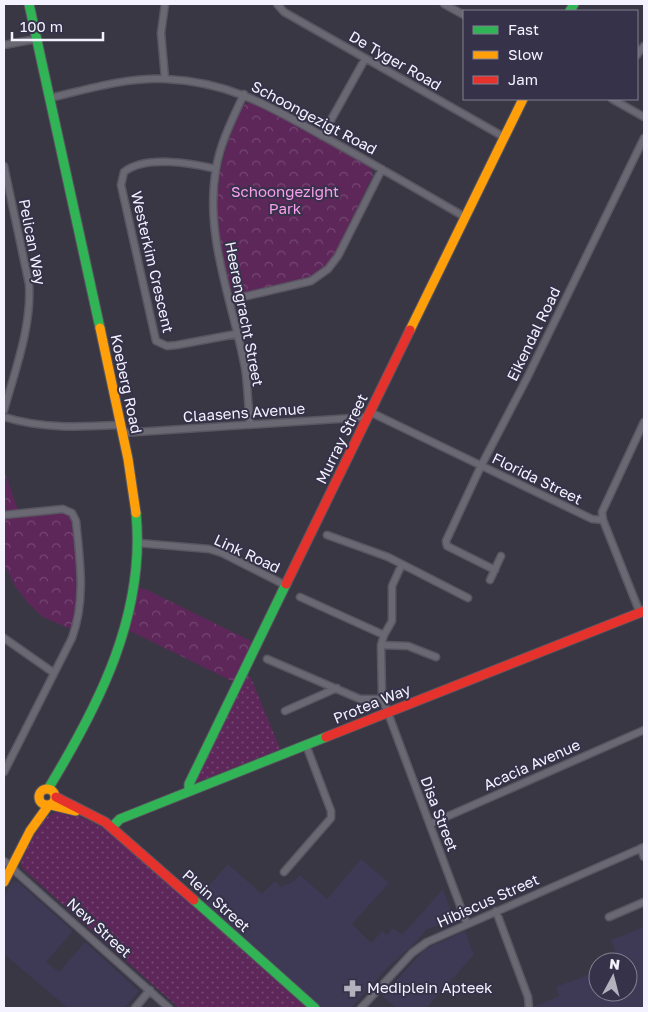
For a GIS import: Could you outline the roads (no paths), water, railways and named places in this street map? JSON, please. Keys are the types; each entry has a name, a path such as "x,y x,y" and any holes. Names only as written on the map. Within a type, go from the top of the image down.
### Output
{"street":[{"name":"Koeberg Road","path":"29,4 121,429 136,507 138,542 135,583 124,633 114,661 64,763 53,793"},
{"path":"165,4 161,34 165,78"},
{"name":"De Tyger Road","path":"277,4 284,12 504,137"},
{"path":"444,4 463,14"},
{"path":"4,45 36,39"},
{"path":"322,136 365,59"},
{"name":"Schoongezigt Road","path":"50,98 103,86 165,78 205,84 244,94 275,109 465,217"},
{"name":"Heerengracht Street","path":"244,94 226,136 216,169 213,200 214,228 245,368 250,425"},
{"name":"Murray Street","path":"189,791 189,784 522,100"},
{"path":"615,100 644,117"},
{"name":"Eikendal Road","path":"495,570 447,546 446,541 481,466 527,378 644,138"},
{"name":"Westerkim Crescent","path":"216,169 174,162 142,165 124,172 121,185 156,341 162,345 177,345 236,334"},
{"name":"Pelican Way","path":"4,166 5,179 29,284 30,297 30,310 26,331 4,410"},
{"path":"230,300 310,281 328,269 338,256 382,169"},
{"name":"Claasens Avenue","path":"4,417 43,426 121,429 250,425 369,414"},
{"name":"Florida Street","path":"369,414 592,519 603,520"},
{"path":"642,612 603,520 602,508 644,426"},
{"path":"4,515 63,509 70,510 76,518 82,580 80,606 72,638 4,772"},
{"path":"327,535 402,564 468,598"},
{"name":"Link Road","path":"138,542 209,549 222,553 285,586"},
{"path":"490,580 501,556"},
{"path":"267,659 360,699 382,699 380,688 381,645 392,621 392,586 402,564"},
{"path":"300,597 384,635"},
{"name":"Protea Way","path":"112,827 120,819 189,791 642,612"},
{"path":"4,638 54,673"},
{"path":"381,645 408,646 436,657"},
{"path":"285,711 337,688"},
{"name":"Disa Street","path":"382,699 467,924"},
{"name":"Acacia Avenue","path":"430,824 644,730"},
{"path":"284,872 331,818 331,811 306,745"},
{"path":"4,882 8,864 46,804 54,802 53,793 44,790 40,793 46,804"},
{"name":"Plein Street","path":"53,793 112,827 315,1008"},
{"name":"Plein Street","path":"46,804 97,818"},
{"path":"642,847 644,857"},
{"name":"Hibiscus Street","path":"361,1008 416,950 432,939 642,847"},
{"name":"New Street","path":"8,864 169,1008"},
{"path":"609,917 644,902"},
{"path":"496,911 529,1000 529,1008"},
{"path":"134,1008 150,990"}],"place":[{"name":"Mediplein Apteek","path":"353,988"}],"park label":[{"name":"Schoongezight Park","path":"285,200"}]}
